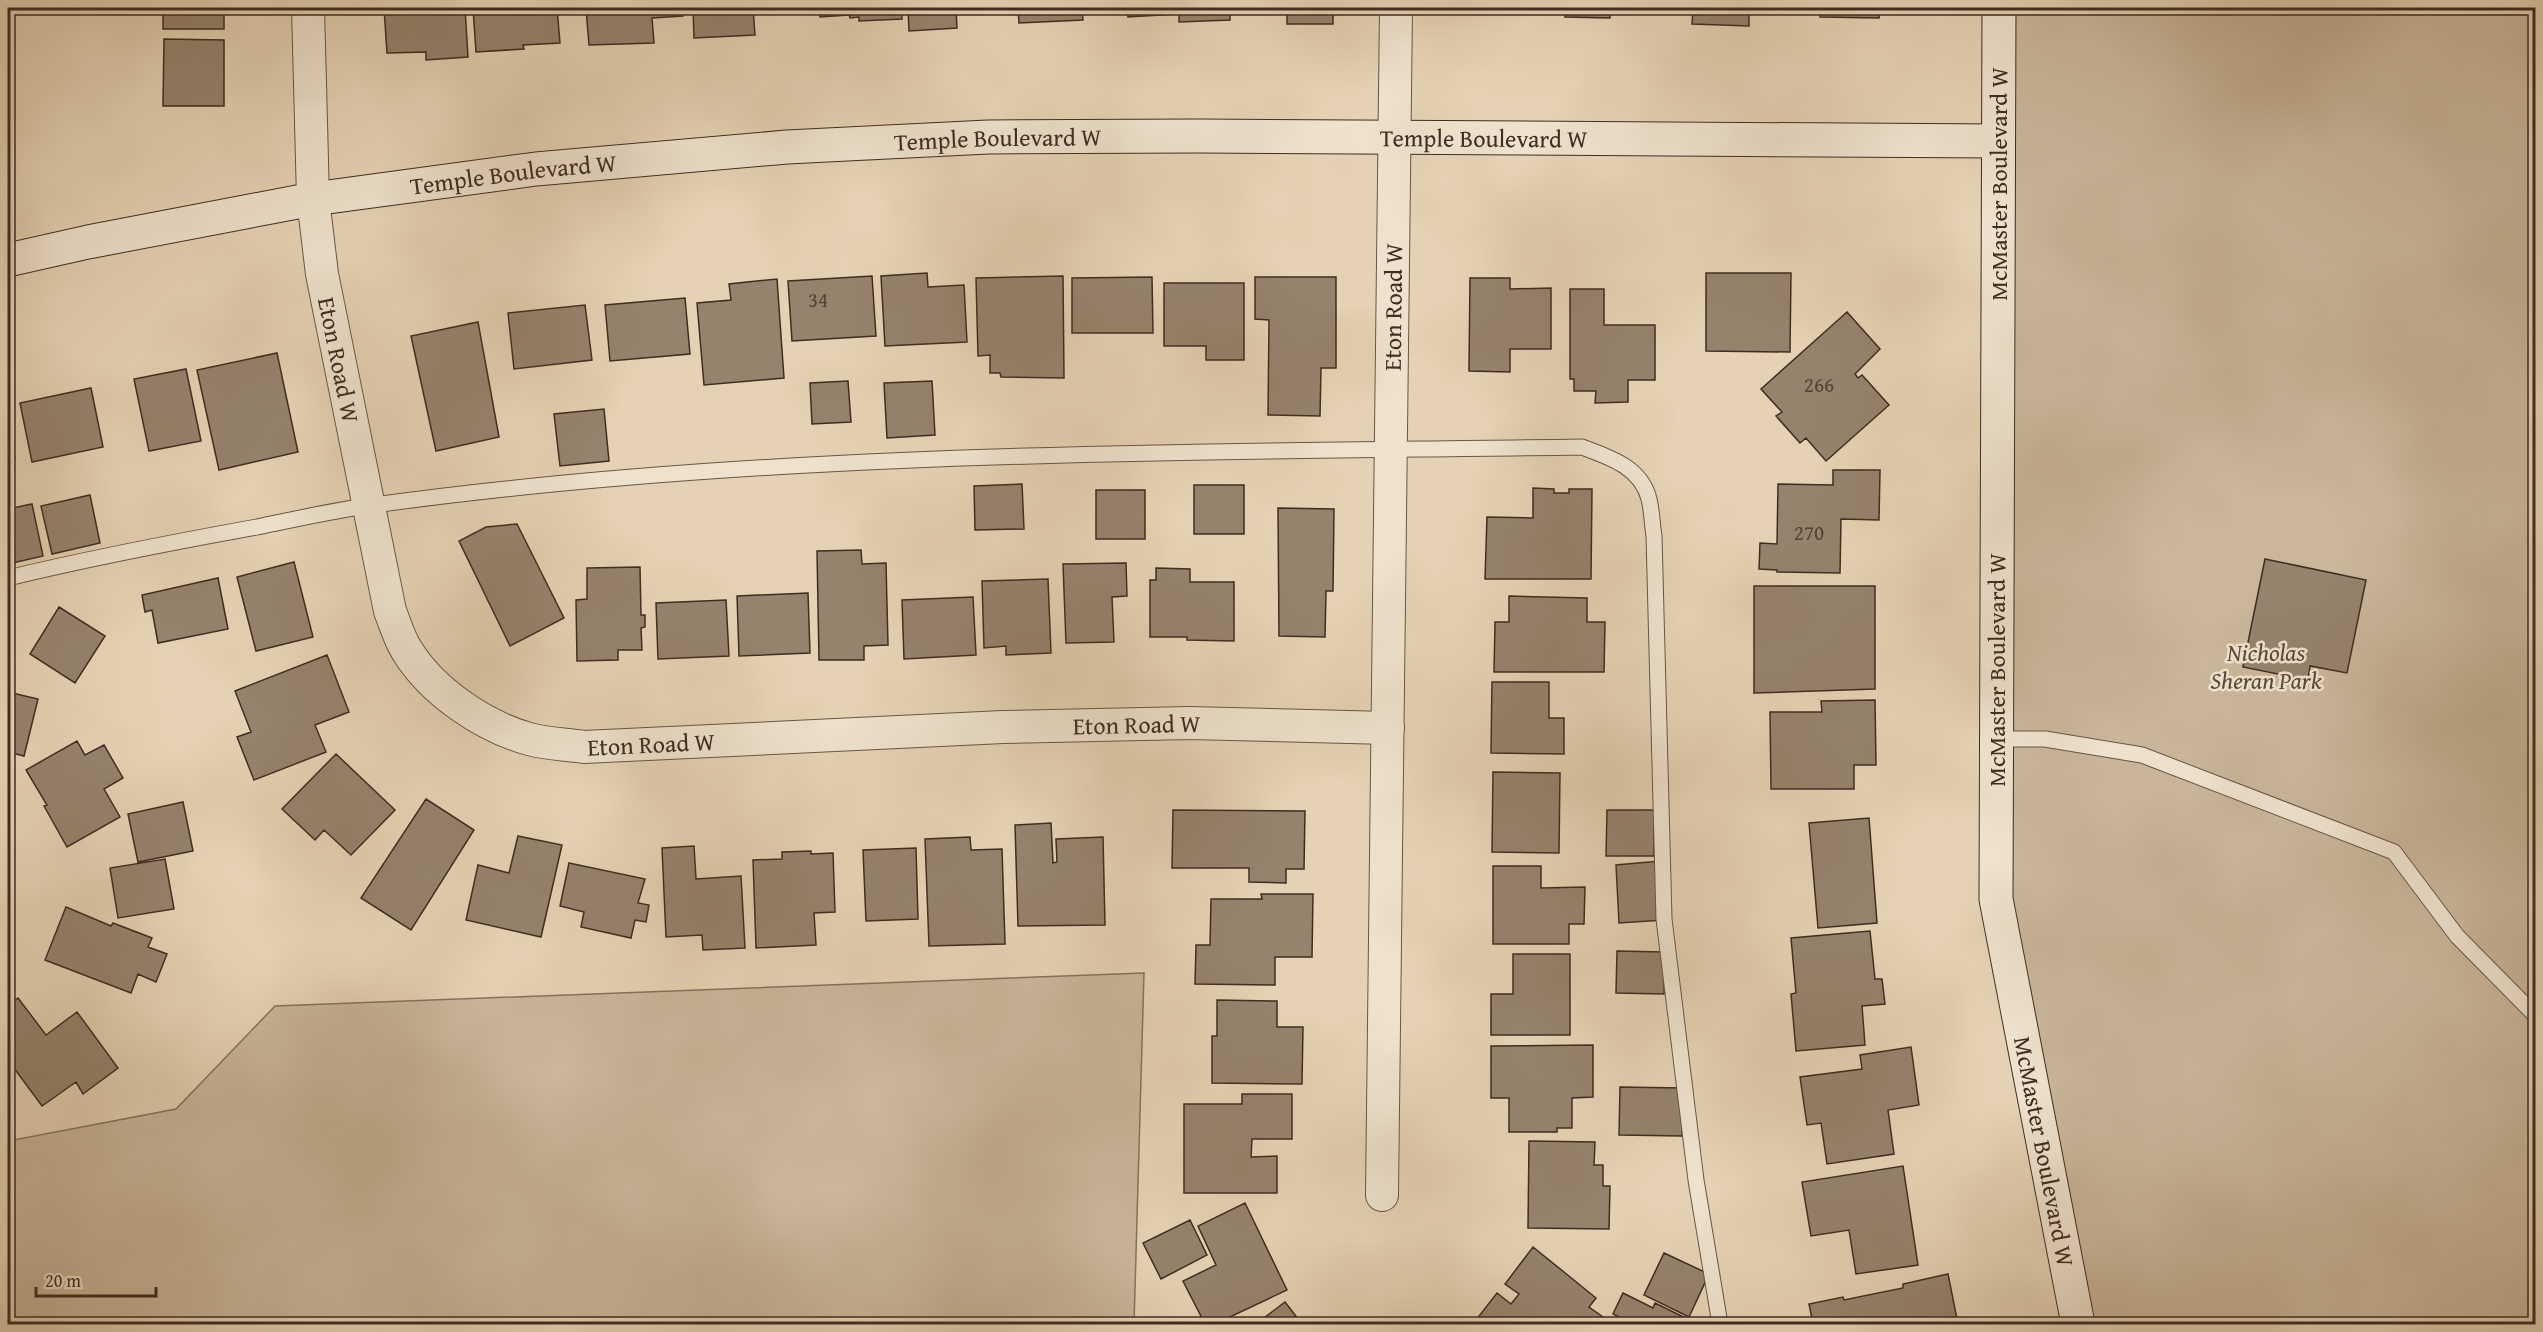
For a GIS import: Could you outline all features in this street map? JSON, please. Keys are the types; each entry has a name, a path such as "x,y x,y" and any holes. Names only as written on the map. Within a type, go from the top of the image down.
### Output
{"street":[{"name":"Eton Road W","path":"308,8 313,199 322,274 390,611 406,649 430,677 456,702 488,724 531,740 584,747 1003,727 1177,723 1388,728"},
{"name":"Eton Road W","path":"1382,1195 1396,8"},
{"name":"McMaster Boulevard W","path":"1999,8 1996,899 2078,1324"},
{"name":"Temple Boulevard W","path":"8,261 88,242 313,199 536,169 787,147 988,137 1396,136 1998,141"}],"lane":[{"path":"8,578 217,534 370,505 536,486 787,466 1059,454 1582,447 1616,459 1636,475 1649,498 1654,536 1664,919 1696,1180 1720,1324"},
{"path":"1996,739 2045,739 2142,755 2394,852 2457,936 2535,1016"}],"green space":[{"name":"Nicholas Sheran Park","path":"1999,8 2535,8 2535,1324 2093,1324 1996,899"},
{"path":"1144,973 1134,1324 8,1324 8,1141 176,1109 275,1006"}],"building":[{"path":"163,8 224,8 224,29 163,29"},
{"path":"384,8 465,8 468,57 426,60 426,52 387,53"},
{"path":"473,8 557,8 560,43 523,45 524,49 476,52"},
{"path":"586,8 683,8 683,16 652,18 654,43 589,45"},
{"path":"693,8 753,8 755,35 694,38"},
{"path":"820,8 901,8 902,19 859,21 859,17 850,18 849,15 820,17"},
{"path":"908,8 956,8 957,28 909,31"},
{"path":"1018,8 1082,8 1083,20 1019,23"},
{"path":"1127,8 1230,8 1230,20 1179,22 1179,14 1128,17"},
{"path":"1287,8 1333,8 1333,24 1287,24"},
{"path":"1565,8 1653,8 1653,14 1610,13 1610,18 1565,17"},
{"path":"1693,8 1749,8 1749,26 1692,24"},
{"path":"1821,8 1880,8 1879,18 1820,17"},
{"path":"164,39 224,40 224,106 163,106"},
{"path":"927,273 928,287 964,285 967,342 885,346 881,276"},
{"path":"1706,273 1791,273 1790,352 1706,351"},
{"path":"872,276 876,336 792,341 788,281"},
{"path":"1063,276 1064,378 1001,377 1000,373 990,373 990,355 978,356 976,278"},
{"path":"1152,277 1153,333 1072,333 1072,278"},
{"path":"1255,277 1336,277 1336,368 1321,368 1320,416 1268,415 1269,320 1255,319"},
{"path":"1470,278 1510,278 1510,289 1551,288 1551,349 1510,349 1510,372 1469,371"},
{"path":"777,279 784,378 704,385 697,303 731,300 729,284"},
{"path":"1164,283 1244,283 1244,360 1206,360 1206,346 1164,346"},
{"path":"1570,289 1604,289 1604,325 1655,325 1655,380 1628,380 1628,402 1595,403 1596,391 1574,391 1574,379 1570,379"},
{"path":"685,298 690,354 610,361 605,305"},
{"path":"585,305 592,360 514,369 508,313"},
{"path":"1847,312 1880,349 1855,374 1858,378 1862,375 1889,405 1826,461 1806,438 1800,443 1776,416 1782,412 1761,389"},
{"path":"478,322 499,437 436,451 411,336"},
{"path":"277,353 298,452 219,470 197,370"},
{"path":"186,369 201,441 149,451 134,379"},
{"path":"848,381 851,422 812,424 810,383"},
{"path":"932,381 935,435 887,438 884,383"},
{"path":"91,388 103,447 32,462 20,403"},
{"path":"604,409 609,461 560,466 554,414"},
{"path":"8,427 15,459 8,461"},
{"path":"1833,470 1880,470 1879,520 1841,519 1840,573 1777,572 1777,570 1759,569 1760,543 1777,544 1778,484 1833,485"},
{"path":"1022,484 1024,529 975,530 974,486"},
{"path":"1194,485 1244,485 1244,534 1194,534"},
{"path":"1533,488 1554,489 1554,493 1569,493 1569,489 1592,489 1591,579 1485,579 1487,517 1533,518"},
{"path":"1096,490 1145,490 1145,539 1096,539"},
{"path":"90,495 100,543 52,554 41,506"},
{"path":"32,504 43,556 8,564 8,509"},
{"path":"1278,508 1334,509 1333,591 1326,591 1325,637 1279,636"},
{"path":"517,524 564,618 510,646 459,541 486,527"},
{"path":"861,550 862,564 886,563 888,645 864,646 864,660 819,660 817,551"},
{"path":"2265,559 2366,580 2347,673 2310,666 2308,680 2243,667"},
{"path":"294,562 313,637 256,651 237,577"},
{"path":"1126,563 1127,596 1112,597 1114,642 1066,643 1063,564"},
{"path":"640,567 641,615 645,615 645,627 641,628 642,650 618,650 618,660 577,661 576,600 587,599 587,568"},
{"path":"1156,568 1190,569 1190,582 1234,582 1234,641 1150,637 1150,580 1156,580"},
{"path":"218,578 228,629 158,643 152,610 145,612 142,595"},
{"path":"1048,579 1051,653 1006,655 1006,646 984,648 982,581"},
{"path":"1754,586 1875,586 1875,689 1754,693"},
{"path":"808,593 810,653 739,656 737,596"},
{"path":"1509,596 1587,598 1587,622 1605,622 1604,672 1494,672 1495,622 1509,622"},
{"path":"973,597 976,655 904,659 902,600"},
{"path":"726,600 729,656 658,659 656,603"},
{"path":"59,607 105,636 75,683 30,654"},
{"path":"327,655 349,712 315,725 326,752 254,780 237,737 251,732 235,691"},
{"path":"1492,682 1549,682 1549,718 1564,718 1564,754 1491,753"},
{"path":"8,692 38,699 24,756 8,752"},
{"path":"1875,700 1876,765 1854,765 1854,789 1771,789 1770,712 1822,712 1821,701"},
{"path":"77,741 85,755 104,745 123,778 104,789 120,817 67,847 44,806 47,805 26,770"},
{"path":"336,754 395,810 351,855 324,830 315,840 282,809"},
{"path":"1493,772 1560,773 1559,853 1492,852"},
{"path":"426,799 474,830 411,930 361,898"},
{"path":"183,802 193,851 138,862 128,814"},
{"path":"1173,810 1305,811 1304,869 1286,869 1286,883 1249,882 1249,868 1172,868"},
{"path":"1607,810 1654,810 1654,856 1606,856"},
{"path":"1869,818 1877,923 1818,928 1809,823"},
{"path":"1051,823 1053,863 1057,862 1056,839 1103,837 1105,925 1018,926 1015,825"},
{"path":"518,836 562,845 541,937 466,920 478,865 509,873"},
{"path":"970,837 971,850 1002,849 1005,944 929,946 925,839"},
{"path":"694,846 696,879 741,876 745,948 703,950 702,935 666,937 662,848"},
{"path":"916,848 918,919 866,921 863,850"},
{"path":"811,851 811,854 833,853 835,912 814,913 816,945 756,948 753,860 782,859 782,852"},
{"path":"165,859 174,909 118,918 110,868"},
{"path":"1660,861 1664,920 1619,923 1616,865"},
{"path":"569,863 645,879 638,903 649,905 646,922 635,920 631,938 581,927 584,912 560,906"},
{"path":"1493,866 1541,866 1541,888 1585,887 1584,924 1569,924 1569,944 1493,944"},
{"path":"1261,894 1313,894 1312,957 1275,957 1275,985 1195,984 1196,945 1210,945 1211,899 1262,899"},
{"path":"66,907 111,926 113,923 152,938 148,947 167,954 156,982 138,974 131,993 45,960"},
{"path":"1870,931 1875,979 1882,979 1885,1004 1862,1006 1865,1045 1796,1051 1791,994 1796,993 1791,938"},
{"path":"1617,951 1665,952 1664,994 1616,993"},
{"path":"1513,954 1570,954 1570,1035 1491,1035 1491,994 1513,994"},
{"path":"18,998 46,1035 77,1012 118,1068 83,1094 76,1082 42,1106 8,1060 8,1005"},
{"path":"1217,1000 1277,1001 1277,1027 1303,1027 1302,1084 1212,1083 1212,1036 1217,1036"},
{"path":"1593,1045 1593,1097 1572,1098 1572,1128 1557,1128 1557,1132 1509,1132 1509,1098 1491,1098 1491,1046"},
{"path":"1911,1047 1919,1105 1888,1110 1894,1154 1827,1164 1821,1123 1807,1125 1800,1077 1862,1069 1860,1055"},
{"path":"1620,1087 1683,1088 1682,1136 1619,1135"},
{"path":"1242,1094 1292,1094 1292,1139 1252,1139 1251,1157 1277,1156 1277,1193 1184,1193 1184,1104 1242,1104"},
{"path":"1529,1141 1595,1142 1594,1165 1603,1165 1603,1186 1610,1186 1609,1229 1528,1228"},
{"path":"1903,1166 1918,1265 1856,1274 1849,1230 1811,1236 1802,1182"},
{"path":"1245,1203 1287,1290 1215,1324 1205,1324 1183,1281 1216,1265 1198,1226"},
{"path":"1190,1220 1207,1255 1161,1279 1143,1243"},
{"path":"1533,1247 1596,1298 1589,1307 1610,1322 1609,1324 1482,1324 1476,1320 1497,1293 1511,1304 1519,1294 1505,1284"},
{"path":"1664,1253 1709,1274 1689,1317 1644,1295"},
{"path":"1948,1274 1958,1324 1813,1324 1809,1304 1843,1297 1844,1300 1903,1288 1903,1284"},
{"path":"1623,1293 1653,1308 1655,1303 1698,1324 1633,1324 1613,1314"},
{"path":"1285,1302 1302,1324 1256,1324"}]}
